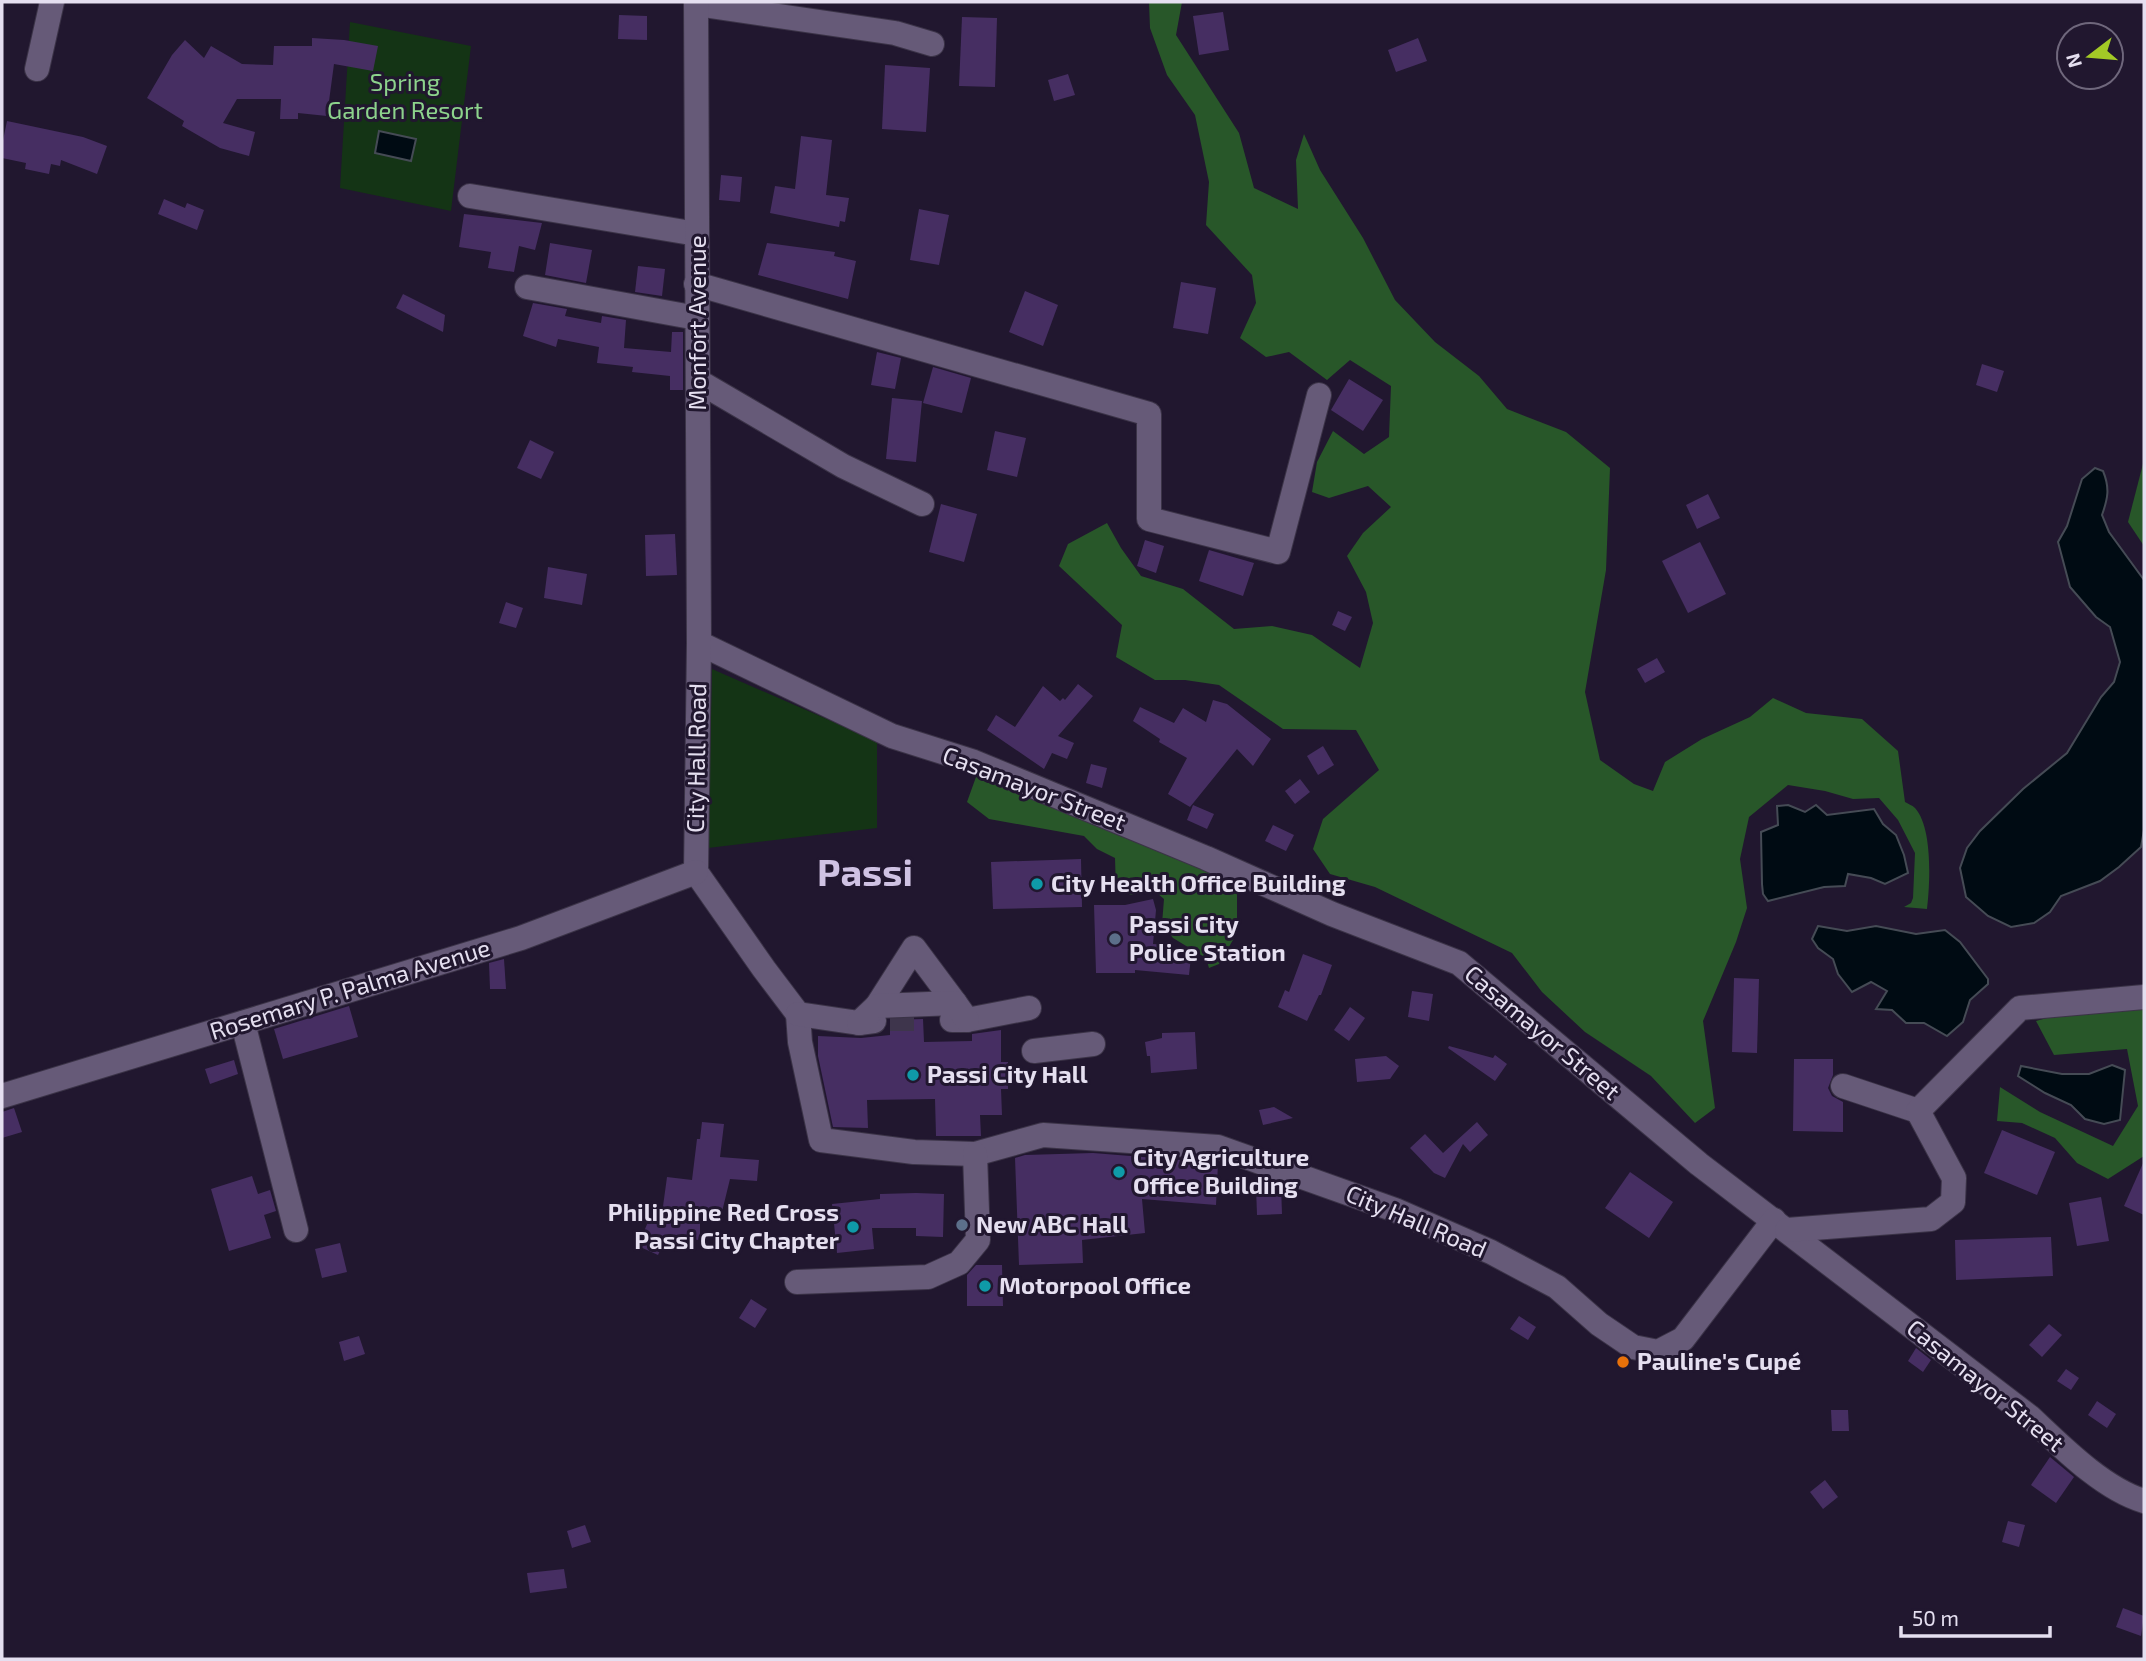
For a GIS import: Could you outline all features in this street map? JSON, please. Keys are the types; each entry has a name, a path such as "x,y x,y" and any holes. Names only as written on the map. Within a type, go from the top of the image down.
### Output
{"street":[{"path":"37,69 52,2"},
{"path":"696,3 895,33 932,44"},
{"name":"Monfort Avenue","path":"696,3 699,643"},
{"path":"470,196 697,234"},
{"path":"696,284 1149,414 1149,519 1278,552 1319,395"},
{"path":"527,287 697,318"},
{"path":"698,381 843,466 922,504"},
{"name":"City Hall Road","path":"696,872 699,643"},
{"name":"Casamayor Street","path":"699,643 892,736 974,762 1206,858 1332,914 1459,963 1699,1164 2030,1417 2078,1462 2131,1497 2144,1501"},
{"path":"696,872 798,1014 859,1023 884,1013 1029,1008"},
{"name":"Rosemary P. Palma Avenue","path":"2,1096 521,937 696,872"},
{"path":"884,1013 914,948 961,1012"},
{"path":"1918,1111 2020,1008 2144,997"},
{"path":"923,1019 961,1012"},
{"name":"City Hall Road","path":"798,1014 800,1042 821,1140 914,1152 975,1154 1043,1135 1218,1147 1395,1210 1491,1252 1557,1287 1599,1324 1633,1347 1658,1352 1683,1339 1781,1225"},
{"path":"243,1023 296,1230"},
{"path":"1034,1051 1093,1044"},
{"path":"1781,1225 1931,1219 1953,1202 1954,1178 1918,1111 1843,1086"},
{"path":"797,1282 928,1278 959,1263 978,1240 975,1154"}],"green space":[{"path":"1149,2 1182,2 1176,35 1239,133 1254,188 1298,209 1296,160 1304,134 1320,170 1363,238 1395,300 1435,342 1479,376 1507,409 1566,432 1610,468 1606,570 1585,692 1600,760 1634,784 1653,791 1665,762 1702,739 1750,717 1773,698 1806,713 1862,719 1898,751 1905,802 1915,808 1925,829 1929,871 1927,909 1904,907 1911,903 1913,898 1915,853 1898,820 1879,798 1853,799 1788,785 1749,817 1740,859 1747,908 1703,1021 1715,1108 1695,1123 1651,1076 1585,1032 1542,992 1512,953 1375,887 1330,874 1313,849 1323,819 1379,770 1356,730 1283,729 1219,685 1185,680 1155,680 1116,657 1122,625 1059,566 1068,544 1107,523 1141,576 1183,589 1234,629 1272,626 1312,635 1360,668 1373,623 1366,592 1347,556 1363,533 1391,507 1368,486 1329,498 1312,492 1317,462 1333,431 1364,454 1389,437 1391,386 1350,360 1327,380 1289,352 1266,357 1240,338 1256,303 1252,275 1206,225 1209,182 1195,115 1167,75 1150,28"},
{"name":"Spring Garden Resort","path":"350,22 471,46 451,211 340,188"},
{"path":"2144,460 2144,546 2128,522"},
{"path":"712,669 877,741 877,828 708,848"},
{"path":"976,777 996,782 1237,882 1237,933 1219,964 1209,968 1206,958 1173,938 1162,924 1164,899 1151,888 1133,895 1116,891 1115,858 1097,849 1084,836 989,819 967,802"},
{"path":"2104,1002 2144,1003 2144,1156 2108,1179 2077,1163 2055,1138 2022,1123 1997,1121 2000,1087 2040,1112 2113,1146 2138,1106 2127,1049 2054,1055 2036,1021"}],"shaded area":[{"path":"379,131 416,139 411,161 375,153"},
{"path":"2095,468 2103,471 2107,483 2107,498 2102,515 2109,532 2144,580 2144,830 2141,847 2100,881 2061,896 2050,912 2034,923 2011,927 1988,916 1966,897 1960,868 1967,848 1980,831 2023,789 2067,753 2101,697 2114,682 2120,662 2110,627 2096,617 2070,587 2058,542 2067,526 2082,479"},
{"path":"1788,805 1805,812 1816,805 1827,815 1874,809 1883,824 1896,835 1908,873 1885,884 1871,878 1848,874 1845,886 1824,887 1768,901 1763,894 1761,832 1778,825 1777,806"},
{"path":"1818,926 1847,931 1876,926 1916,934 1945,930 1960,942 1988,979 1988,984 1970,1000 1963,1022 1947,1036 1924,1023 1906,1023 1892,1010 1876,1009 1887,991 1871,982 1852,992 1838,974 1833,959 1818,948 1812,939"},
{"path":"2112,1065 2125,1070 2120,1120 2104,1124 2085,1119 2071,1105 2018,1076 2021,1066 2062,1074 2089,1074"}],"building":[{"path":"1223,12 1229,50 1199,55 1193,16"},
{"path":"619,15 647,16 647,40 618,39"},
{"path":"962,17 997,18 995,87 959,86"},
{"path":"312,38 378,46 373,71 334,64 327,116 298,113 298,119 280,119 281,99 237,99 223,123 255,132 249,156 220,148 182,126 184,121 147,98 172,55 185,40 204,58 211,46 242,64 273,65 274,46 312,46"},
{"path":"1418,38 1427,61 1396,72 1388,50"},
{"path":"885,65 930,68 926,132 882,129"},
{"path":"1068,74 1075,95 1054,101 1048,80"},
{"path":"7,121 83,137 107,146 97,174 61,160 60,166 51,164 49,174 25,169 26,163 2,158"},
{"path":"801,136 832,140 826,195 849,198 845,222 840,221 839,227 770,213 775,186 795,189"},
{"path":"721,175 742,177 740,202 719,200"},
{"path":"164,199 185,208 187,203 204,210 197,230 158,214"},
{"path":"919,209 949,215 939,265 910,260"},
{"path":"464,214 542,223 535,250 519,246 514,272 488,268 491,252 459,247"},
{"path":"550,243 592,250 586,283 545,275"},
{"path":"767,243 835,252 834,256 856,261 848,299 758,275"},
{"path":"638,266 665,269 662,296 635,292"},
{"path":"1181,282 1216,288 1208,334 1173,328"},
{"path":"1025,291 1058,305 1043,346 1009,332"},
{"path":"403,294 445,315 443,332 396,308"},
{"path":"533,303 567,309 565,316 601,323 602,316 626,320 624,348 671,352 672,332 683,332 683,390 670,390 670,376 632,372 633,367 597,363 599,347 558,339 556,347 523,336"},
{"path":"877,352 901,358 895,389 871,385"},
{"path":"1982,364 2004,371 1997,392 1976,385"},
{"path":"933,367 971,378 962,413 923,403"},
{"path":"1349,379 1383,400 1363,431 1331,410"},
{"path":"892,398 922,401 916,462 886,459"},
{"path":"995,431 1026,438 1017,477 987,470"},
{"path":"530,440 554,452 541,479 517,468"},
{"path":"1708,494 1720,518 1697,529 1686,505"},
{"path":"941,504 977,514 964,562 929,552"},
{"path":"675,534 677,575 646,576 645,535"},
{"path":"1145,540 1164,546 1156,573 1137,566"},
{"path":"1700,542 1726,594 1688,613 1662,561"},
{"path":"1209,550 1254,563 1243,596 1199,581"},
{"path":"548,567 587,574 582,605 544,598"},
{"path":"506,602 523,608 516,628 499,623"},
{"path":"1338,611 1352,617 1345,631 1332,625"},
{"path":"1657,658 1665,672 1645,683 1637,669"},
{"path":"1078,684 1093,696 1058,736 1074,743 1067,759 1052,753 1044,769 987,730 996,715 1015,727 1043,686 1060,701 1063,698 1065,700"},
{"path":"1213,700 1227,704 1271,739 1253,766 1237,749 1190,807 1168,794 1187,758 1159,742 1160,739 1133,721 1140,707 1174,723 1183,708 1206,722"},
{"path":"1323,746 1334,765 1318,775 1307,756"},
{"path":"1091,764 1107,768 1102,788 1086,783"},
{"path":"1300,779 1310,792 1295,804 1285,791"},
{"path":"1193,805 1214,814 1207,829 1187,820"},
{"path":"1273,825 1294,835 1286,851 1265,841"},
{"name":"City Health Office Building","path":"1081,859 1082,907 993,909 991,862"},
{"path":"1153,899 1156,910 1153,944 1169,945 1168,955 1191,957 1189,975 1135,970 1135,973 1096,973 1094,905 1125,905"},
{"path":"1303,954 1332,965 1321,995 1307,1021 1278,1007 1285,990 1289,992"},
{"path":"504,959 506,989 490,989 489,963"},
{"path":"1734,978 1759,979 1757,1053 1732,1052"},
{"path":"1412,991 1433,994 1429,1021 1408,1017"},
{"path":"349,1006 358,1037 283,1059 274,1029"},
{"path":"1350,1007 1365,1018 1349,1041 1334,1030"},
{"name":"Passi City Hall","path":"923,1019 924,1042 972,1041 972,1034 1001,1030 1001,1062 1008,1062 1008,1089 1001,1089 1002,1115 980,1115 981,1136 936,1136 935,1099 867,1100 868,1128 833,1127 818,1056 818,1036 861,1038 890,1035 890,1020"},
{"path":"1195,1032 1197,1069 1151,1073 1150,1056 1147,1056 1145,1042 1162,1038 1162,1033"},
{"path":"1449,1046 1493,1058 1495,1055 1507,1064 1495,1081 1448,1048"},
{"path":"1386,1056 1399,1066 1390,1079 1357,1082 1355,1059"},
{"path":"1794,1059 1833,1059 1833,1075 1828,1088 1832,1096 1843,1102 1843,1132 1793,1131"},
{"path":"234,1060 238,1074 210,1084 205,1069"},
{"path":"1274,1107 1293,1118 1263,1125 1259,1110"},
{"path":"14,1108 22,1132 2,1138 2,1112"},
{"path":"702,1122 724,1124 720,1157 759,1160 757,1181 730,1179 720,1220 700,1217 700,1240 666,1238 658,1255 638,1246 650,1217 661,1221 667,1177 692,1180"},
{"path":"1477,1122 1488,1135 1470,1152 1463,1144 1445,1178 1434,1173 1410,1148 1425,1134 1443,1153"},
{"path":"2002,1130 2055,1152 2037,1195 1984,1173"},
{"path":"1093,1153 1218,1163 1216,1205 1142,1199 1145,1233 1082,1240 1083,1263 1019,1265 1015,1158 1025,1155"},
{"path":"2144,1161 2144,1215 2124,1206"},
{"path":"1630,1172 1673,1202 1649,1238 1605,1208"},
{"path":"252,1176 258,1194 270,1190 276,1211 264,1215 271,1238 229,1251 211,1189"},
{"path":"1281,1186 1282,1214 1257,1215 1256,1187"},
{"path":"880,1194 944,1194 943,1237 916,1236 916,1228 872,1228 874,1249 837,1253 832,1204 880,1199"},
{"path":"2101,1197 2109,1241 2077,1246 2069,1203"},
{"path":"2051,1237 2053,1276 1956,1280 1955,1240"},
{"path":"340,1243 347,1272 322,1278 315,1249"},
{"name":"Motorpool Office","path":"976,1265 1002,1265 1003,1306 967,1306 967,1275"},
{"path":"751,1299 767,1309 755,1328 739,1318"},
{"path":"1519,1316 1536,1327 1528,1340 1510,1329"},
{"path":"2049,1324 2062,1335 2042,1357 2029,1345"},
{"path":"359,1336 365,1354 344,1361 339,1342"},
{"path":"1916,1348 1931,1360 1923,1372 1908,1361"},
{"path":"2066,1369 2079,1378 2071,1390 2057,1381"},
{"path":"2097,1401 2116,1414 2107,1428 2088,1415"},
{"path":"1831,1410 1848,1410 1849,1431 1832,1431"},
{"path":"2050,1457 2074,1477 2056,1503 2031,1485"},
{"path":"1825,1480 1838,1497 1823,1509 1810,1492"},
{"path":"2008,1521 2025,1525 2019,1547 2002,1542"},
{"path":"585,1525 591,1542 572,1548 567,1531"},
{"path":"564,1569 567,1588 530,1593 527,1573"},
{"path":"2123,1608 2144,1616 2141,1636 2116,1627"}],"tunnel":[{"path":"890,1019 923,1019"}],"place":[{"name":"City Health Office Building","path":"1037,884"},
{"name":"Passi City Police Station","path":"1115,939"},
{"name":"Passi City Hall","path":"913,1075"},
{"name":"City Agriculture Office Building","path":"1119,1172"},
{"name":"New ABC Hall","path":"962,1225"},
{"name":"Philippine Red Cross Passi City Chapter","path":"853,1227"},
{"name":"Motorpool Office","path":"985,1286"},
{"name":"Pauline's Cupé","path":"1623,1362"}],"district":[{"name":"Passi","path":"865,873"}]}
